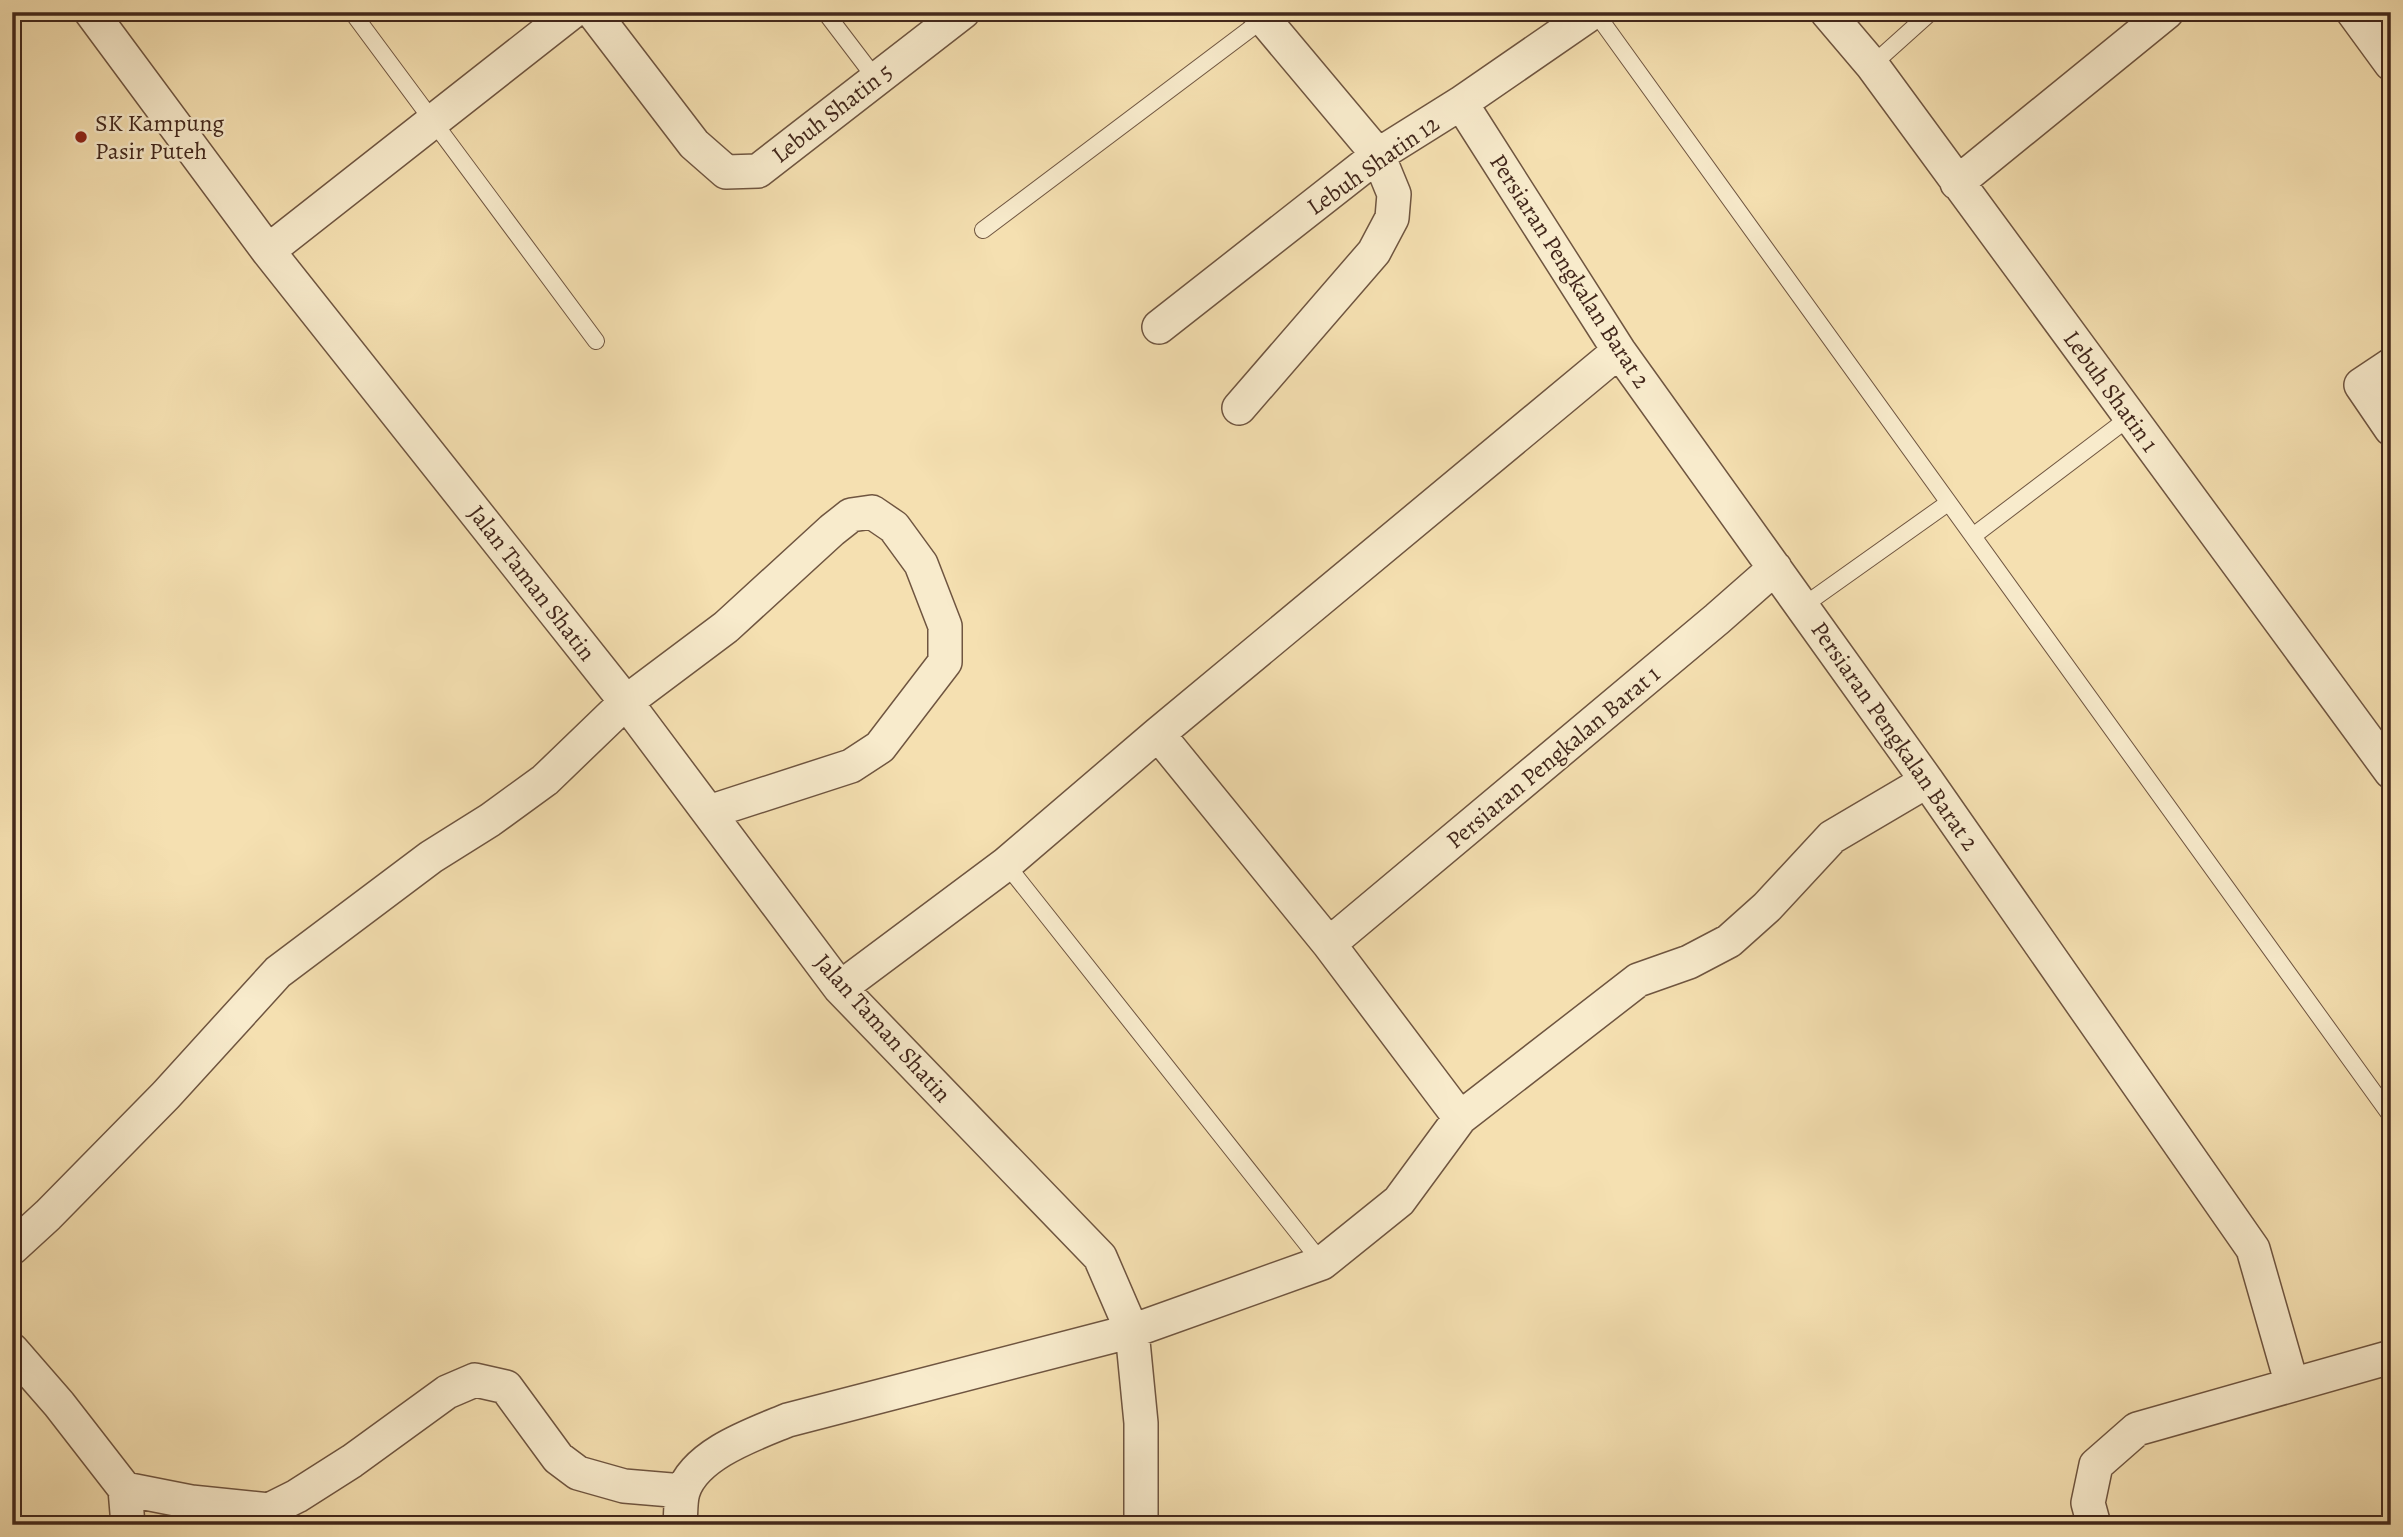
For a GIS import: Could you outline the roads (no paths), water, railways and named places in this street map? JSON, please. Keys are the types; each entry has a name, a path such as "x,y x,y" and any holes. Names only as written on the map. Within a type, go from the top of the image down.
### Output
{"street":[{"name":"Jalan Taman Shatin","path":"91,12 268,251 626,702 840,988 1100,1257 1132,1331 1141,1423 1141,1525"},
{"path":"268,251 572,12"},
{"name":"Lebuh Shatin 5","path":"593,12 694,144 726,172 758,171 963,12"},
{"name":"Lebuh Shatin 12","path":"1159,327 1378,155 1461,103 1594,12"},
{"name":"Lebuh Shatin 1","path":"1827,12 1872,65 2391,772"},
{"path":"1957,183 2167,12"},
{"path":"2353,12 2391,64"},
{"path":"1239,408 1374,252 1392,218 1394,194 1378,155 1264,15"},
{"name":"Persiaran Pengkalan Barat 2","path":"1461,103 1619,351 1927,781 2253,1249 2292,1385"},
{"path":"840,988 1006,864 1158,734 1619,351"},
{"path":"2391,365 2361,385 2391,429"},
{"path":"12,1248 166,1096 278,972 432,857 545,780 626,702 726,627 832,530 851,515 872,512 894,527 921,564 945,626 945,662 880,747 851,766 709,812"},
{"name":"Persiaran Pengkalan Barat 1","path":"1329,944 1717,620 1775,568"},
{"path":"1158,734 1329,944 1460,1118"},
{"path":"680,1525 683,1491 702,1464 737,1441 788,1420 1132,1331 1322,1263 1399,1201 1460,1118 1638,980 1689,962 1729,940 1767,907 1832,837 1927,781"},
{"path":"12,1350 59,1404 125,1489 128,1525"},
{"path":"2094,1525 2088,1503 2096,1465 2137,1429 2391,1357"},
{"path":"125,1489 191,1502 269,1510 297,1496 352,1461 447,1392 475,1380 506,1387 558,1458 578,1474 624,1486 683,1491"}],"lane":[{"path":"352,12 596,341"},
{"path":"825,12 876,79"},
{"path":"1594,12 2391,1115"},
{"path":"1872,65 1931,12"},
{"path":"983,230 1264,15"},
{"path":"1973,536 2130,417"},
{"path":"1803,606 1948,503"},
{"path":"1006,864 1322,1263"}],"place":[{"name":"SK Kampung Pasir Puteh","path":"81,137"}]}
